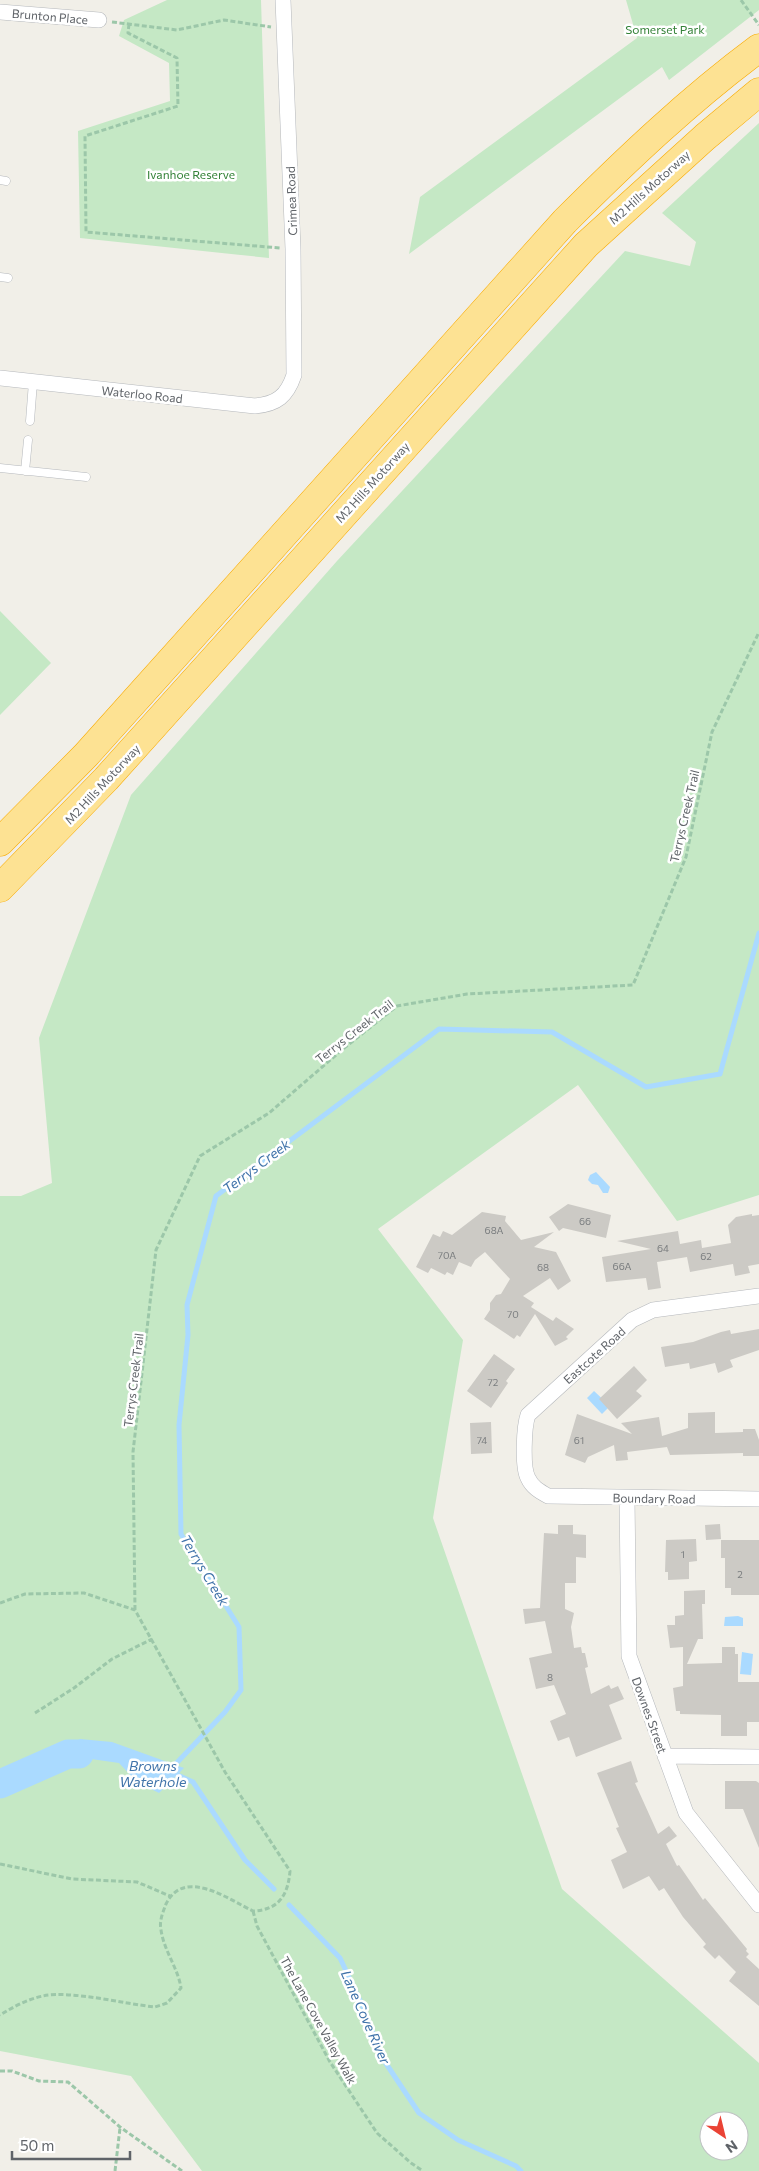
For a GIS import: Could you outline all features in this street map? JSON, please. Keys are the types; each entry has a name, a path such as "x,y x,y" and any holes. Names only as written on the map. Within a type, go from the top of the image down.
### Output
{"highway":[{"path":"0,842 86,755 565,221 638,148 729,70 759,48"},
{"name":"M2 Hills Motorway","path":"0,888 71,818 119,766 516,320 586,245 660,176 756,95"}],"street":[{"name":"Crimea Road","path":"281,398 290,388 294,375 293,250 283,0"},
{"name":"Brunton Place","path":"0,12 99,20"},
{"name":"Waterloo Road","path":"0,378 256,406 270,405 281,398"},
{"name":"Eastcote Road","path":"548,1496 534,1488 526,1476 525,1425 528,1415 632,1320 653,1310 759,1296"},
{"name":"Boundary Road","path":"548,1496 759,1499"},
{"name":"Downes Street","path":"627,1498 629,1656 686,1814 759,1905"},
{"path":"665,1756 759,1757"}],"lane":[{"path":"30,421 33,382"},
{"path":"25,471 28,440"},
{"path":"0,468 86,477"}],"path":[{"path":"741,0 759,25"},
{"path":"99,20 177,30 224,20 263,25 284,31"},
{"path":"129,24 128,33 177,58 178,106 85,136 86,232 293,250"},
{"name":"Terrys Creek Trail","path":"134,1610 133,1452 156,1250 200,1156 269,1113 343,1049 397,1006 467,994 634,985 686,858 712,732 759,632"},
{"path":"0,1603 26,1594 84,1593 134,1610 211,1746 290,1871 288,1890 274,1906 253,1911 206,1888 195,1886 182,1888 170,1896 162,1914 160,1928 167,1954 180,1979 181,1988 167,2003 155,2007 62,1995 43,1996 20,2004 0,2015"},
{"path":"35,1713 74,1688 112,1659 152,1640"},
{"path":"0,1864 72,1879 138,1882 170,1896"},
{"name":"The Lane Cove Valley Walk","path":"253,1911 257,1926 330,2062 377,2133 410,2163 423,2171"},
{"path":"0,2071 12,2070 39,2081 68,2082 120,2127 182,2171"},
{"path":"116,2171 120,2127"}],"green space":[{"name":"Ivanhoe Reserve","path":"167,0 261,0 269,258 80,238 78,131 170,101 169,63 119,36 124,20"},
{"name":"Somerset Park","path":"626,0 759,0 759,10 669,80 662,67 409,254 420,197 637,38"},
{"path":"759,123 759,1195 677,1221 578,1085 378,1229 463,1340 433,1518 562,1889 759,2063 759,2171 202,2171 131,2076 0,2051 0,1196 21,1196 52,1183 39,1038 131,795 337,561 625,251 690,266 696,242 662,213"},
{"path":"0,611 51,663 0,715"}],"water":[{"path":"596,1172 610,1187 608,1193 603,1193 598,1185 592,1184 588,1180 590,1175"},
{"path":"594,1391 610,1406 602,1414 587,1398"},
{"path":"738,1616 743,1618 743,1626 724,1626 725,1617"},
{"path":"742,1652 753,1654 751,1675 740,1674"},
{"name":"Browns Waterhole","path":"80,1739 112,1742 184,1768 159,1793 137,1782 119,1763 84,1758 32,1774 54,1754"}],"building":[{"path":"568,1204 611,1215 606,1238 563,1228 559,1231 549,1217"},
{"path":"482,1212 506,1216 505,1221 521,1240 554,1232 534,1247 556,1252 571,1281 558,1290 550,1278 523,1296 534,1303 531,1307 553,1321 556,1317 574,1329 566,1337 568,1339 555,1346 535,1314 520,1337 517,1335 514,1339 484,1319 490,1310 490,1303 496,1295 501,1294 510,1279 485,1252 475,1260 471,1267 459,1262 453,1275 447,1272 445,1275 431,1268 428,1273 416,1267 433,1234 440,1237 443,1231 452,1235"},
{"path":"752,1214 752,1216 759,1215 759,1264 748,1266 750,1273 735,1276 733,1264 690,1272 687,1257 657,1262 661,1288 648,1290 646,1278 606,1282 602,1257 651,1249 617,1241 678,1231 680,1244 701,1240 702,1248 731,1243 728,1225 736,1217"},
{"path":"759,1329 759,1350 730,1360 733,1367 718,1373 715,1363 690,1369 689,1363 665,1367 661,1347 693,1342 730,1330 731,1334"},
{"path":"494,1354 515,1369 491,1408 467,1391"},
{"path":"634,1366 647,1380 636,1391 642,1396 617,1419 599,1399"},
{"path":"715,1412 715,1433 743,1432 743,1429 755,1429 759,1440 759,1456 743,1456 743,1453 670,1455 667,1447 627,1452 628,1460 616,1461 614,1445 588,1457 585,1463 565,1455 577,1414 632,1434 621,1423 659,1417 662,1436 688,1428 688,1413"},
{"path":"491,1422 492,1453 471,1454 470,1423"},
{"path":"720,1524 721,1539 706,1540 705,1525"},
{"path":"558,1525 573,1525 573,1534 586,1535 586,1558 576,1557 576,1583 565,1583 565,1609 574,1613 571,1627 574,1648 581,1647 582,1653 585,1653 588,1667 585,1668 591,1694 609,1685 611,1689 618,1686 624,1699 609,1705 622,1739 576,1757 569,1737 558,1741 550,1721 566,1714 554,1685 536,1689 529,1658 552,1653 545,1621 525,1624 523,1609 540,1608 544,1533 558,1534"},
{"path":"696,1539 697,1561 689,1562 689,1579 668,1580 668,1572 665,1572 666,1540"},
{"path":"721,1540 759,1540 759,1595 731,1595 731,1588 725,1588 725,1558 721,1558"},
{"path":"705,1590 705,1604 702,1604 703,1639 698,1639 687,1664 722,1663 722,1647 735,1647 735,1654 738,1654 738,1682 759,1682 759,1722 747,1722 747,1736 721,1736 721,1715 680,1714 680,1711 676,1711 673,1688 683,1686 683,1647 670,1648 667,1625 675,1625 675,1616 684,1615 684,1591"},
{"path":"631,1761 638,1782 635,1783 658,1834 669,1826 677,1836 666,1844 677,1866 679,1865 703,1900 705,1898 747,1949 746,1951 749,1954 746,1957 759,1969 759,2006 729,1981 736,1972 719,1955 715,1959 703,1947 706,1944 683,1917 664,1888 659,1891 649,1876 623,1889 611,1860 627,1852 616,1828 619,1827 597,1773"},
{"path":"725,1781 756,1781 759,1783 759,1848 743,1809 725,1809"}],"waterway":[{"name":"Terrys Creek","path":"274,1889 245,1860 193,1782 169,1771 225,1712 241,1690 239,1627 181,1534 179,1425 188,1335 187,1305 216,1196 439,1029 552,1032 646,1087 720,1074 759,933"},
{"name":"Lane Cove River","path":"0,1784 68,1754 79,1754"},
{"name":"Lane Cove River","path":"289,1905 340,1958 363,2007 383,2059 419,2113 458,2140 516,2166 521,2171"}]}
